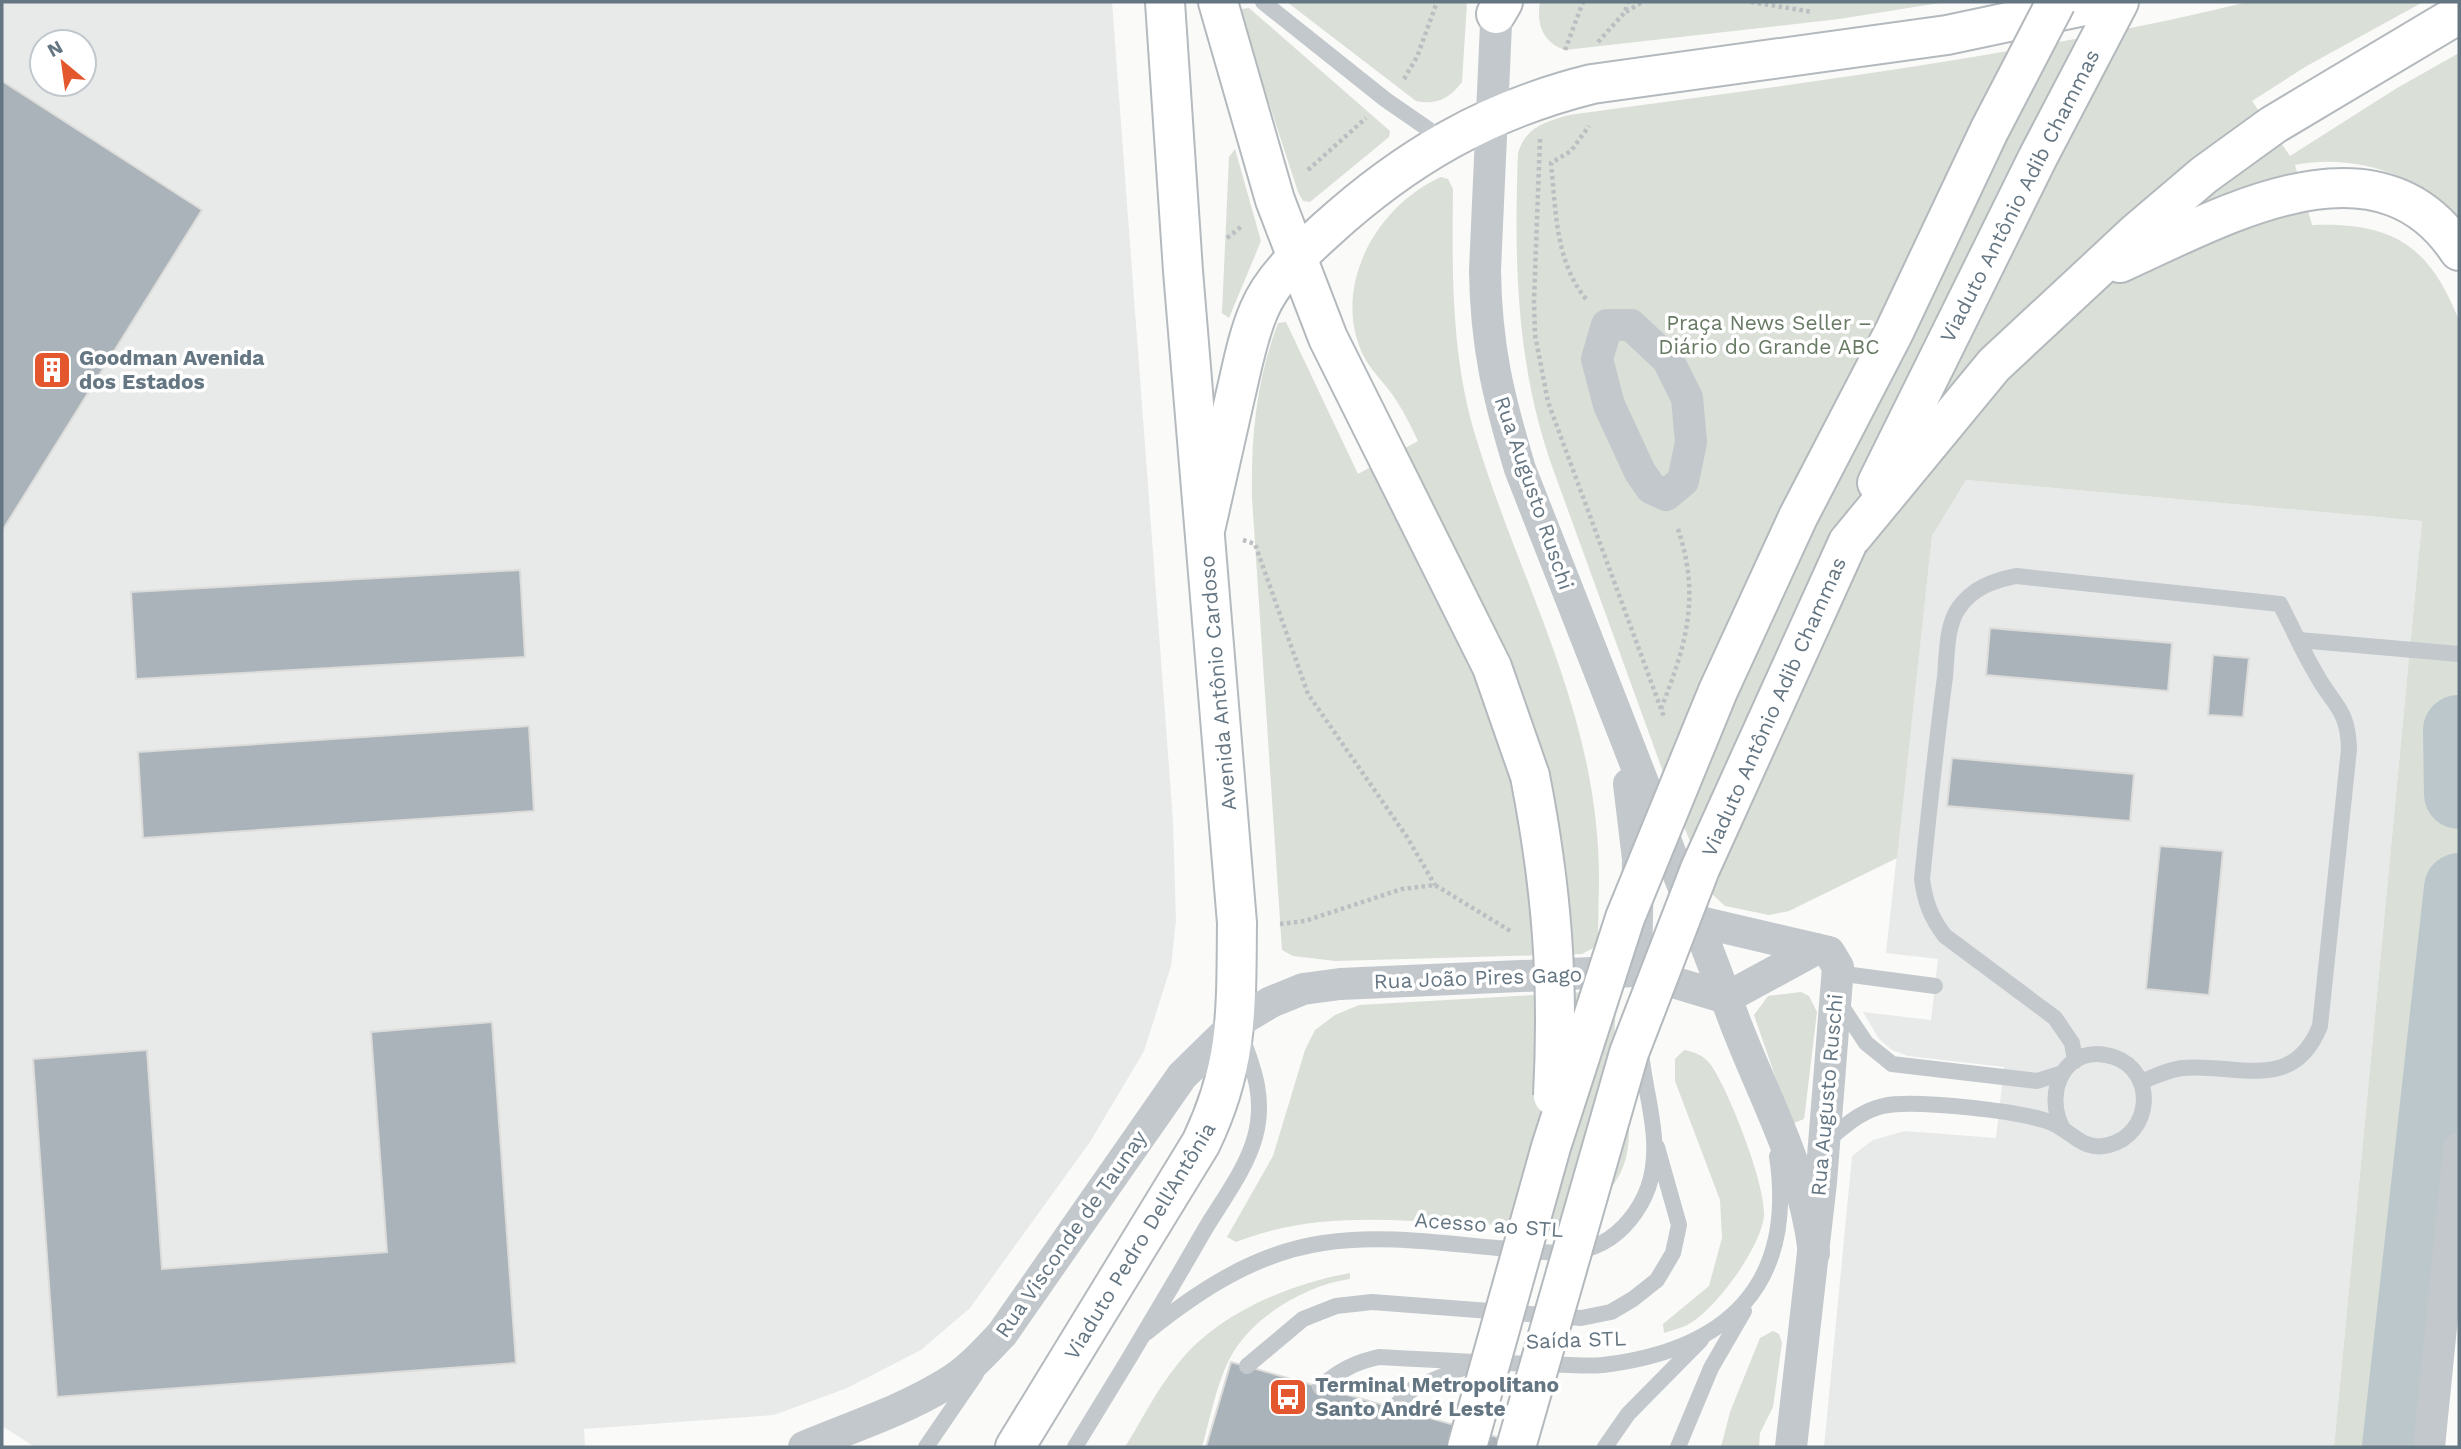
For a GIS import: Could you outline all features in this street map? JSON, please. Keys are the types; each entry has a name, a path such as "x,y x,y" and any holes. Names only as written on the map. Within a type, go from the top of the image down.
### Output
{"main road":[{"name":"Avenida Antônio Cardoso","path":"1165,2 1183,271 1237,923 1236,1023"},
{"path":"1218,2 1275,200 1328,338 1363,414 1492,667 1530,776 1546,860 1556,966 1557,1029 1551,1147"},
{"path":"1467,1447 1551,1147 1625,918 1717,691 1798,516 1894,332 1989,131 2056,2"},
{"path":"1206,526 1251,333 1274,281 1296,257 1394,173 1444,140 1551,94 1592,84 1933,37 2103,2"},
{"name":"Viaduto Antônio Adib Chammas","path":"1516,1447 1629,1053 1700,869 1848,542 2038,157 2119,2"},
{"path":"1848,542 1994,365 2086,278 2204,175 2273,125 2459,14"},
{"path":"2086,278 2253,204 2294,192 2330,189 2367,189 2416,208 2459,251"},
{"name":"Viaduto Pedro Dell'Antônia","path":"1015,1447 1206,1133 1229,1072 1236,1023"}],"street":[{"name":"Rua Augusto Ruschi","path":"1499,6 1490,118 1485,270 1487,327 1494,381 1520,469 1802,1186 1814,1253"},
{"path":"1607,325 1631,325 1668,360 1687,398 1691,442 1683,481 1666,495 1651,488 1640,472 1609,405 1597,359 1607,325"},
{"path":"1618,723 1633,805 1638,859 1636,971"},
{"path":"1696,921 1816,949"},
{"name":"Rua Augusto Ruschi","path":"1791,1447 1814,1253 1836,985 1835,958 1829,952 1816,949"},
{"path":"1726,998 1816,949"},
{"name":"Rua João Pires Gago","path":"1236,1023 1271,1002 1303,989 1340,984 1636,971 1726,998"},
{"name":"Rua Visconde de Taunay","path":"804,1447 913,1401 947,1383 976,1361 1002,1334 1182,1076 1236,1023"},
{"path":"2429,1447 2459,1149"}],"lane":[{"path":"1263,2 1386,100 1444,140"},
{"path":"2075,1061 2072,1043 2055,1018 1945,936 1933,921 1925,900 1922,879 1939,719 1950,629 1957,610 1976,590 1992,581 2016,576 2280,604 2316,675 2340,708 2348,727 2349,749 2320,1026 2312,1045 2283,1067 2266,1072 2183,1068 2164,1072 2141,1082"},
{"path":"2299,640 2459,654"},
{"name":"Acesso ao STL","path":"1146,1333 1191,1297 1224,1277 1266,1258 1322,1243 1384,1239 1568,1253 1601,1243 1632,1219 1648,1187 1656,1142 1642,1056 1636,971"},
{"path":"1935,986 1836,985 1866,1043 1892,1064 2037,1081 2062,1073"},
{"name":"Avenida Antônio Cardoso","path":"1146,1333 1240,1170 1255,1138 1259,1108 1258,1077 1236,1023"},
{"path":"1823,1143 1856,1117 1895,1104 2016,1115 2051,1122 2082,1143 2094,1146 2122,1140 2141,1119 2145,1105 2141,1082 2127,1065 2115,1058 2101,1055 2075,1061 2062,1073 2055,1086 2053,1101 2063,1129"},
{"name":"Saída STL","path":"1320,1387 1337,1372 1358,1362 1379,1357 1600,1365 1647,1358 1706,1334 1729,1319 1755,1293 1770,1266 1780,1204 1780,1176 1770,1106"},
{"path":"1247,1366 1303,1320 1336,1306 1372,1302 1581,1318 1611,1312 1657,1280 1672,1253 1679,1225 1656,1142"},
{"path":"1678,1447 1712,1368 1755,1293"},
{"path":"1075,1447 1146,1333"},
{"path":"926,1447 1002,1334"},
{"path":"1605,1447 1629,1414 1706,1334"},
{"path":"1393,1408 1414,1388 1476,1362"}],"path":[{"path":"1227,239 1275,200 1386,100 1405,78 1417,57 1437,2"},
{"path":"1625,12 1642,2"},
{"path":"1206,526 1255,544 1308,694 1407,837 1436,885 1523,937"},
{"path":"1280,924 1318,918 1402,889 1436,885"}],"shaded area":[{"path":"2,2 1112,2 1173,821 1176,921 1171,966 1144,1051 1090,1142 970,1308 921,1350 847,1388 774,1415 584,1429 585,1447 35,1447 2,1426"},
{"path":"1966,480 2422,521 2334,1447 1824,1447 1852,1156 1873,1140 1905,1131 1996,1138 2004,1067 1908,1056 1892,1050 1879,1039 1863,1012 1931,1020 1938,959 1886,953 1932,536"}],"green space":[{"path":"1287,2 1467,2 1462,82 1442,99 1416,101"},
{"path":"1540,2 1946,2 1839,19 1565,50 1546,38 1540,25"},
{"name":"Praça News Seller – Diário do Grande ABC","path":"2248,2 2423,2 2305,67 2252,101 2290,156 2397,88 2459,53 2459,218 2425,189 2384,170 2339,162 2295,165 2312,225 2365,228 2405,243 2421,256 2435,274 2459,321 2459,982 2409,1447 2334,1447 2422,521 1966,480 1932,536 1897,858 1789,911 1769,915 1725,906 1713,895 1678,813 1553,469 1531,391 1520,313 1518,153 1531,131 1544,123 1569,115 1825,80 1995,53"},
{"path":"1249,8 1390,131 1389,137 1310,202 1303,201 1298,192 1240,14 1242,9"},
{"path":"1235,149 1261,241 1229,318 1222,313 1229,157"},
{"path":"1441,177 1448,179 1453,189 1455,316 1468,410 1496,498 1557,659 1588,768 1596,826 1599,887 1597,946 1582,954 1335,961 1293,956 1282,950 1252,498 1256,409 1278,323 1286,322 1358,474 1418,441 1396,399 1363,355 1354,329 1353,303 1356,276 1379,228 1397,207 1418,190"},
{"path":"1603,991 1616,1002 1616,1064 1629,1132 1623,1167 1606,1194 1594,1204 1546,1225 1351,1220 1274,1230 1236,1242 1227,1237 1273,1156 1305,1050 1315,1030 1335,1015 1359,1005"},
{"path":"1801,992 1809,996 1817,1012 1804,1119 1794,1123 1790,1120 1754,1015 1768,996"},
{"path":"1684,1050 1699,1055 1708,1062 1719,1078 1753,1161 1764,1216 1755,1244 1724,1291 1689,1324 1664,1333 1663,1324 1709,1286 1722,1238 1720,1200 1675,1081 1675,1059"},
{"path":"1350,1273 1350,1279 1333,1282 1297,1296 1250,1330 1224,1370 1202,1447 1125,1447 1170,1374 1193,1347 1212,1331 1233,1316 1279,1293"},
{"path":"1773,1331 1779,1334 1782,1343 1773,1407 1760,1433 1759,1447 1721,1447 1730,1412 1760,1338"}],"building":[{"name":"Goodman Avenida dos Estados","path":"2,81 202,210 2,531"},
{"path":"520,570 525,657 136,679 131,592"},
{"path":"1990,628 2172,643 2168,691 1986,675"},
{"path":"2213,655 2249,658 2243,717 2208,715"},
{"path":"529,726 534,811 143,838 138,752"},
{"path":"1952,758 2134,774 2130,821 1947,806"},
{"path":"2160,846 2223,851 2209,995 2146,989"},
{"path":"492,1022 516,1363 57,1397 33,1059 147,1050 162,1269 387,1252 371,1032"},
{"name":"Terminal Metropolitano Santo André Leste","path":"1231,1362 1532,1447 1206,1447"}],"waterway":[{"path":"2458,730 2459,794"},
{"path":"2397,1447 2459,888"}],"place":[{"name":"Goodman Avenida dos Estados","path":"52,370"},
{"name":"Terminal Metropolitano Santo André Leste","path":"1288,1397"}]}
